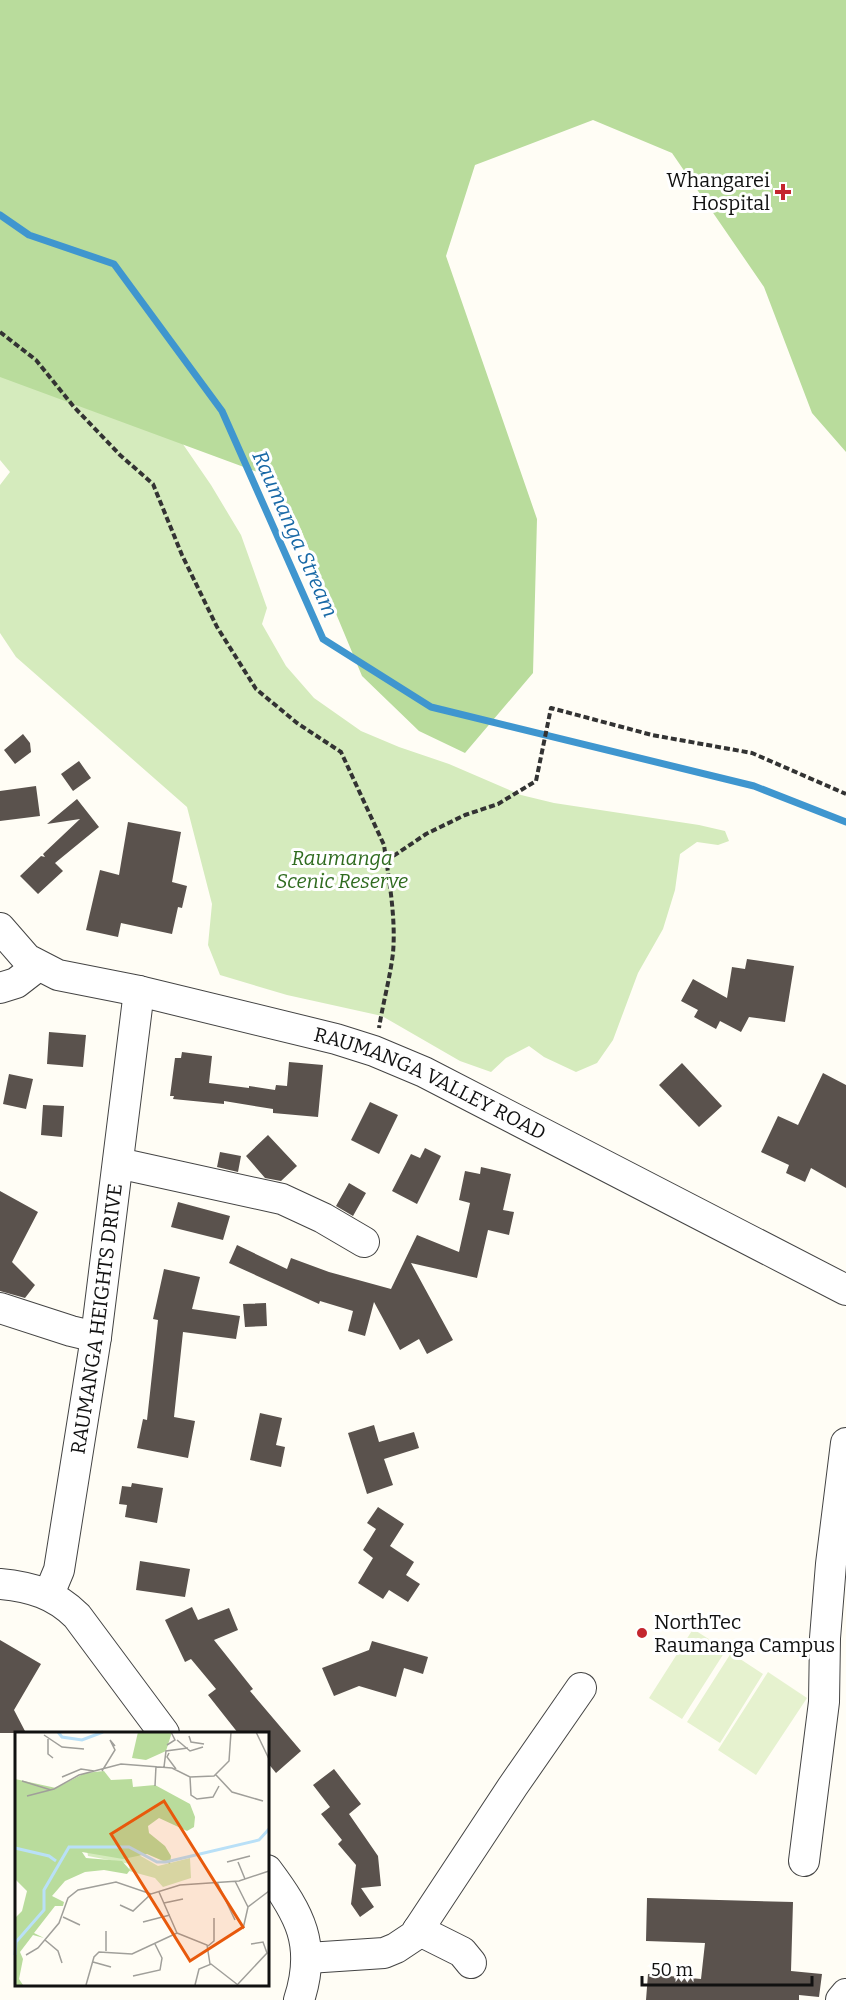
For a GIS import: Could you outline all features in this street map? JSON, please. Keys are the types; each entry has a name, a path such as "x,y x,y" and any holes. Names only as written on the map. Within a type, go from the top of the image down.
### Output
{"street":[{"name":"RAUMANGA VALLEY ROAD","path":"0,928 27,959 58,975 139,991 336,1039 374,1051 424,1072 846,1290"},
{"path":"0,988 16,983 38,966"},
{"name":"RAUMANGA HEIGHTS DRIVE","path":"49,1594 60,1570 96,1336 139,991"},
{"path":"118,1163 282,1200 323,1218 364,1242"},
{"path":"0,1308 71,1331 96,1336"},
{"path":"804,1861 824,1702 825,1638 831,1564 846,1443"},
{"path":"0,1584 20,1586 49,1594 66,1605 77,1616 163,1732"},
{"path":"308,1958 384,1953 414,1936 581,1688"},
{"path":"268,1871 293,1906 304,1936 308,1958 299,2000"},
{"path":"418,1930 462,1952 471,1963"},
{"path":"841,2000 846,1994"}],"path":[{"path":"0,332 36,360 74,407 120,456 153,484 182,555 217,627 256,689 297,723 341,752 384,845 391,894 393,953 374,1051"},
{"path":"386,861 426,834 465,814 498,804 536,781 551,708 652,735 752,753 846,794"}],"green space":[{"path":"0,0 846,0 846,452 812,413 764,287 672,153 593,120 475,165 446,256 537,519 533,673 465,753 419,731 362,676 297,520 268,476 0,377"},
{"name":"Raumanga Scenic Reserve","path":"0,247 176,434 211,485 241,535 267,608 262,624 286,666 314,698 361,731 449,764 521,795 554,803 725,831 729,841 718,845 697,842 680,854 675,890 663,929 638,973 613,1040 597,1063 576,1072 544,1057 529,1046 506,1058 491,1072 460,1061 382,1016 287,995 220,975 208,945 212,904 187,807 16,657 0,633 0,485 10,472 0,460"},
{"path":"693,1629 726,1650 682,1719 649,1698"},
{"path":"731,1653 763,1674 720,1743 687,1722"},
{"path":"768,1672 807,1698 756,1775 718,1750"}],"building":[{"path":"23,734 30,743 31,752 15,764 4,750"},
{"path":"79,761 91,778 73,791 61,774"},
{"path":"36,786 40,816 0,821 0,791"},
{"path":"77,799 99,827 55,863 63,871 38,894 20,876 41,856 45,857 43,854 80,819 47,824"},
{"path":"128,822 181,832 172,882 187,886 182,908 178,907 172,934 121,923 118,937 86,930 100,870 119,875"},
{"path":"747,959 794,966 785,1022 749,1017 741,1032 720,1021 716,1029 694,1017 698,1010 681,1001 693,979 727,998 732,967 745,969"},
{"path":"49,1032 86,1035 83,1067 47,1064"},
{"path":"182,1052 212,1056 209,1083 249,1088 249,1086 275,1090 276,1085 287,1086 289,1062 323,1065 318,1117 273,1113 273,1109 224,1101 224,1104 173,1099 174,1096 170,1096 175,1058 181,1058"},
{"path":"682,1063 722,1106 699,1127 659,1085"},
{"path":"823,1073 846,1085 846,1188 811,1168 805,1182 786,1173 789,1165 761,1152 778,1116 798,1125"},
{"path":"9,1074 33,1079 26,1109 3,1104"},
{"path":"370,1102 398,1115 379,1154 351,1140"},
{"path":"43,1105 64,1106 62,1137 41,1135"},
{"path":"268,1135 297,1166 281,1181 265,1178 246,1156"},
{"path":"425,1148 441,1156 417,1204 392,1191 411,1154 420,1158"},
{"path":"220,1152 241,1156 238,1172 217,1167"},
{"path":"481,1167 511,1174 503,1210 514,1212 509,1235 488,1230 477,1278 411,1263 453,1340 427,1354 419,1339 400,1350 374,1302 365,1336 348,1331 353,1311 320,1301 319,1304 229,1263 237,1245 287,1269 291,1258 329,1272 391,1289 417,1235 459,1252 470,1203 459,1200 465,1171 480,1174"},
{"path":"349,1183 366,1193 353,1216 336,1206"},
{"path":"0,1191 38,1212 12,1262 35,1285 25,1298 0,1291"},
{"path":"178,1202 230,1216 223,1240 171,1227"},
{"path":"164,1269 200,1277 192,1309 240,1316 236,1339 183,1332 174,1417 195,1421 188,1458 137,1448 143,1419 147,1420 158,1320 153,1319"},
{"path":"266,1303 267,1326 245,1327 243,1304"},
{"path":"260,1413 282,1418 276,1445 285,1447 281,1467 250,1460"},
{"path":"374,1425 379,1442 414,1432 419,1448 384,1459 393,1485 367,1494 348,1433"},
{"path":"132,1483 163,1488 157,1523 125,1517 127,1505 119,1504 122,1486 131,1487"},
{"path":"378,1507 404,1524 390,1546 414,1562 406,1575 420,1584 408,1602 389,1590 383,1599 358,1583 373,1558 363,1550 376,1529 367,1523"},
{"path":"140,1561 190,1569 185,1597 136,1590"},
{"path":"192,1607 198,1620 229,1608 238,1630 214,1640 253,1689 250,1691 301,1751 276,1773 268,1763 268,1732 237,1732 208,1695 216,1689 191,1659 185,1662 165,1620"},
{"path":"0,1640 41,1664 14,1710 25,1732 0,1733"},
{"path":"372,1641 428,1657 423,1674 404,1668 396,1697 359,1686 334,1696 322,1668 369,1650"},
{"path":"334,1769 361,1804 349,1814 378,1856 381,1886 361,1888 374,1907 360,1917 351,1904 356,1865 338,1844 342,1840 321,1814 330,1807 313,1785"},
{"path":"647,1898 793,1902 791,1971 822,1974 819,1997 799,1995 799,2000 646,2000 648,1974 701,1979 705,1943 646,1941"}],"waterway":[{"name":"Raumanga Stream","path":"0,215 29,235 114,264 222,411 323,639 431,707 754,786 846,822"}],"place":[{"name":"Whangarei Hospital","path":"783,192"},
{"name":"NorthTec Raumanga Campus","path":"642,1633"}]}
